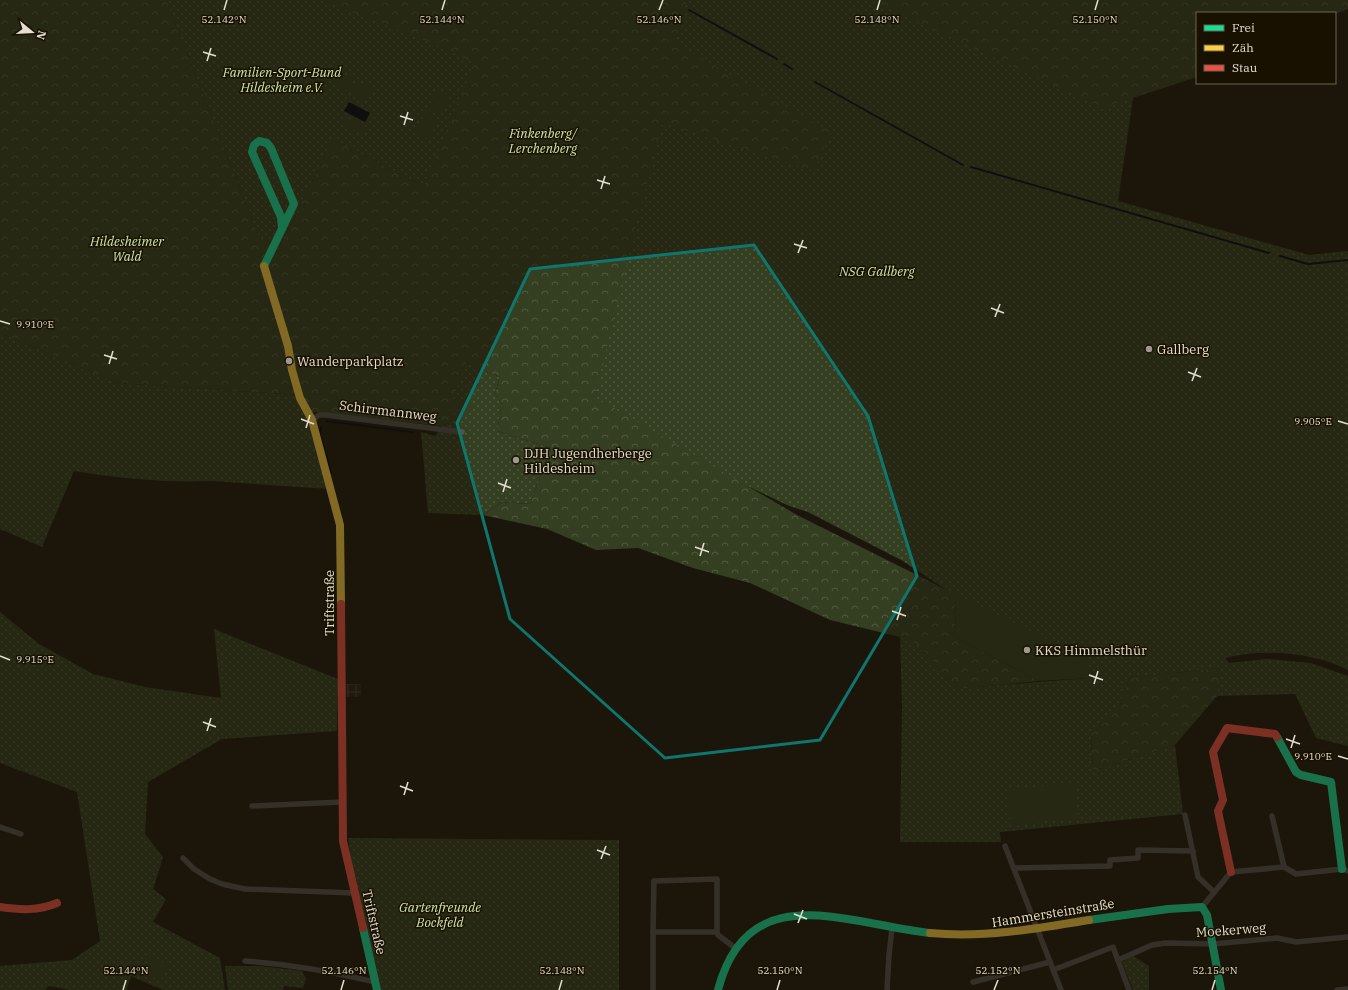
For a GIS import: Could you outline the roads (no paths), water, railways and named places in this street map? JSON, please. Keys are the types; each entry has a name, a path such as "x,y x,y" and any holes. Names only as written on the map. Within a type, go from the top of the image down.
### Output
{"street":[{"name":"Triftstraße","path":"282,228 281,217 252,152 254,145 259,141 267,142 271,148 294,204 264,267 288,346 292,370 300,398 312,420 340,525 343,841 376,986"},
{"name":"Schirrmannweg","path":"312,420 319,415 326,415 462,432"},
{"path":"1221,990 1207,915 1202,907 1231,872 1284,867 1296,874 1345,870 1331,782 1301,775 1296,772 1275,734 1227,728 1213,752 1223,800 1218,811 1231,872"},
{"path":"252,806 342,802"},
{"path":"1185,815 1198,877 1214,892"},
{"path":"1272,816 1284,867"},
{"path":"0,827 21,834"},
{"path":"1005,846 1061,990"},
{"path":"1014,868 1110,866 1110,860 1138,858 1138,850 1193,850"},
{"path":"183,858 194,869 210,879 222,884 245,889 354,893"},
{"path":"653,990 654,881 718,879 717,932 718,935 735,948"},
{"path":"0,907 25,909 49,908 57,903"},
{"name":"Hammersteinstraße","path":"718,990 730,955 745,937 757,928 770,922 792,916 816,915 929,933 986,935 1038,929 1131,913 1202,907"},
{"path":"887,990 892,928"},
{"path":"653,932 717,932"},
{"name":"Moekerweg","path":"1118,960 1152,945 1166,943 1213,944 1277,938 1296,942 1348,937"},
{"path":"1053,970 1113,947 1129,990"},
{"path":"246,961 278,963 308,968 376,986"},
{"path":"973,982 1050,962"},
{"path":"1337,990 1348,989"}],"waterway":[{"path":"689,10 777,59"},
{"path":"784,64 792,69"},
{"path":"815,82 963,165"},
{"path":"971,167 1269,253"},
{"path":"1280,256 1308,264 1348,260"},
{"path":"326,421 412,432"},
{"path":"321,427 320,433 331,473"}],"place":[{"name":"Gallberg","path":"1149,349"},
{"name":"Wanderparkplatz","path":"289,361"},
{"name":"DJH Jugendherberge Hildesheim","path":"516,460"},
{"name":"KKS Himmelsthür","path":"1027,650"}],"park label":[{"name":"Familien-Sport-Bund Hildesheim e.V.","path":"282,80"},
{"name":"Finkenberg/ Lerchenberg","path":"543,140"},
{"name":"Hildesheimer Wald","path":"127,248"},
{"name":"NSG Gallberg","path":"877,271"},
{"name":"Gartenfreunde Bockfeld","path":"440,914"}]}
